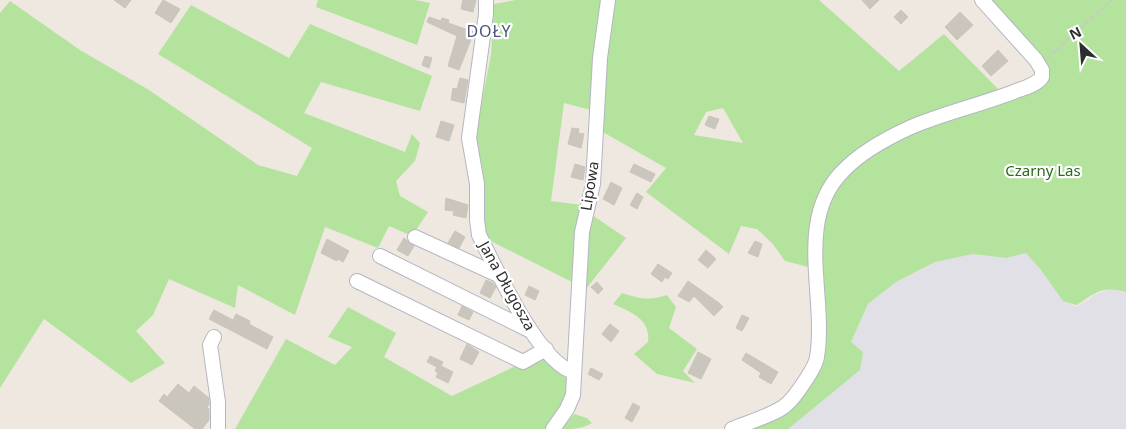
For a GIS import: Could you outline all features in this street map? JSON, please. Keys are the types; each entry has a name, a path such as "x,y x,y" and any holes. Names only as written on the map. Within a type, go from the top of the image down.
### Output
{"street":[{"name":"Jana Długosza","path":"486,0 486,14 469,138 477,184 479,235 531,331 546,350 566,370 574,372"},
{"name":"Lipowa","path":"574,372 582,232 593,184 600,58 608,0"},
{"path":"732,429 786,405 799,390 817,359 819,328 815,275 816,229 826,192 842,172 868,149 909,128 995,100 1034,84 1042,77 1043,73 1040,65 982,0"},
{"path":"415,237 500,276"},
{"path":"380,256 531,331"},
{"path":"357,281 523,362 546,350"},
{"path":"214,337 210,345 218,402 218,429"},
{"path":"553,429 567,409 573,395 574,372"}],"path":[{"path":"1040,65 1112,0"}],"shaded area":[{"path":"1026,253 1063,300 1076,307 1094,295 1112,289 1126,292 1126,429 787,429 851,342 868,304 896,282 935,262 973,254 1005,258"}],"green space":[{"path":"318,0 415,0 430,3 417,45 316,7"},
{"path":"516,0 819,0 899,71 944,34 999,90 1006,90 912,121 828,182 818,194 812,268 785,261 772,243 757,229 741,226 729,254 646,192 666,168 601,131 595,111 564,103 551,201 582,205 572,282 487,239 482,226 474,141 491,55 494,4","holes":["723,108 743,143 694,135 706,112"]},
{"name":"Czarny Las","path":"989,0 1126,0 1126,292 1102,291 1076,305 1063,301 1041,270 1026,253 1006,258 973,254 935,262 896,282 868,304 851,342 863,352 860,370 788,429 739,429 769,417 818,359 816,276 826,192 864,153 1042,77"},
{"path":"10,1 80,50 149,90 258,165 297,176 312,148 158,54 191,5 289,58 310,24 432,76 420,111 321,82 304,113 405,152 412,134 420,143 415,161 396,181 400,196 428,212 412,236 389,226 378,248 325,227 295,315 238,285 235,308 169,279 153,315 136,331 165,363 131,383 44,319 0,388 0,13"},
{"path":"589,213 626,238 582,294"},
{"path":"622,293 644,298 667,295 676,307 669,328 697,349 683,371 695,383 657,374 634,354 648,342 648,334 646,327 638,317 613,304"},
{"path":"348,307 396,333 384,357 452,396 539,355 549,357 569,382 569,394 547,429 235,429 286,339 335,365 352,347 328,337"},
{"path":"574,414 587,418 592,423 581,428 561,429"}],"building":[{"path":"114,0 131,0 125,8"},
{"path":"163,0 180,9 171,23 155,13"},
{"path":"463,0 476,0 473,12 461,9"},
{"path":"862,0 879,0 870,9"},
{"path":"901,10 908,17 901,24 894,17"},
{"path":"960,12 973,25 957,40 945,27"},
{"path":"429,17 441,21 442,18 449,20 448,23 474,32 459,70 448,66 457,36 427,22"},
{"path":"998,50 1008,61 991,76 982,66"},
{"path":"425,56 432,58 429,68 422,65"},
{"path":"460,78 468,80 464,103 451,100 453,88 457,89"},
{"path":"709,116 719,119 715,129 705,125"},
{"path":"441,121 454,125 449,141 436,137"},
{"path":"572,128 579,129 578,133 584,134 581,148 568,144"},
{"path":"575,164 585,167 583,180 571,177"},
{"path":"634,164 655,174 651,182 630,172"},
{"path":"611,182 622,188 614,205 603,199"},
{"path":"637,193 643,197 637,209 630,205"},
{"path":"446,198 468,205 466,218 453,215 454,211 445,210"},
{"path":"455,231 465,237 459,248 448,243"},
{"path":"404,238 414,246 408,256 397,250"},
{"path":"327,239 349,251 343,262 321,253"},
{"path":"755,241 762,244 758,257 748,253"},
{"path":"706,250 716,259 708,268 698,260"},
{"path":"658,264 672,273 668,279 665,277 662,282 651,274"},
{"path":"486,280 493,283 496,287 490,298 480,293"},
{"path":"688,281 723,307 714,316 694,296 689,302 678,296"},
{"path":"597,282 603,289 598,294 591,287"},
{"path":"529,286 539,291 535,300 525,295"},
{"path":"462,306 473,312 469,320 458,315"},
{"path":"214,310 233,320 236,314 250,321 249,324 273,337 267,349 209,319"},
{"path":"742,315 749,318 742,331 736,328"},
{"path":"610,324 619,331 611,342 602,334"},
{"path":"467,344 479,352 472,365 460,359"},
{"path":"698,352 711,359 701,379 688,373"},
{"path":"746,353 778,372 771,384 759,377 761,373 742,360"},
{"path":"430,356 443,362 441,366 453,372 448,383 436,377 438,373 435,371 437,367 427,362"},
{"path":"591,368 603,374 599,380 588,374"},
{"path":"178,384 189,393 194,386 209,398 209,405 207,407 209,409 209,420 202,429 195,429 159,401 164,394 167,397"},
{"path":"633,403 640,407 632,422 625,418"}],"district":[{"name":"DOŁY","path":"489,31"}]}
